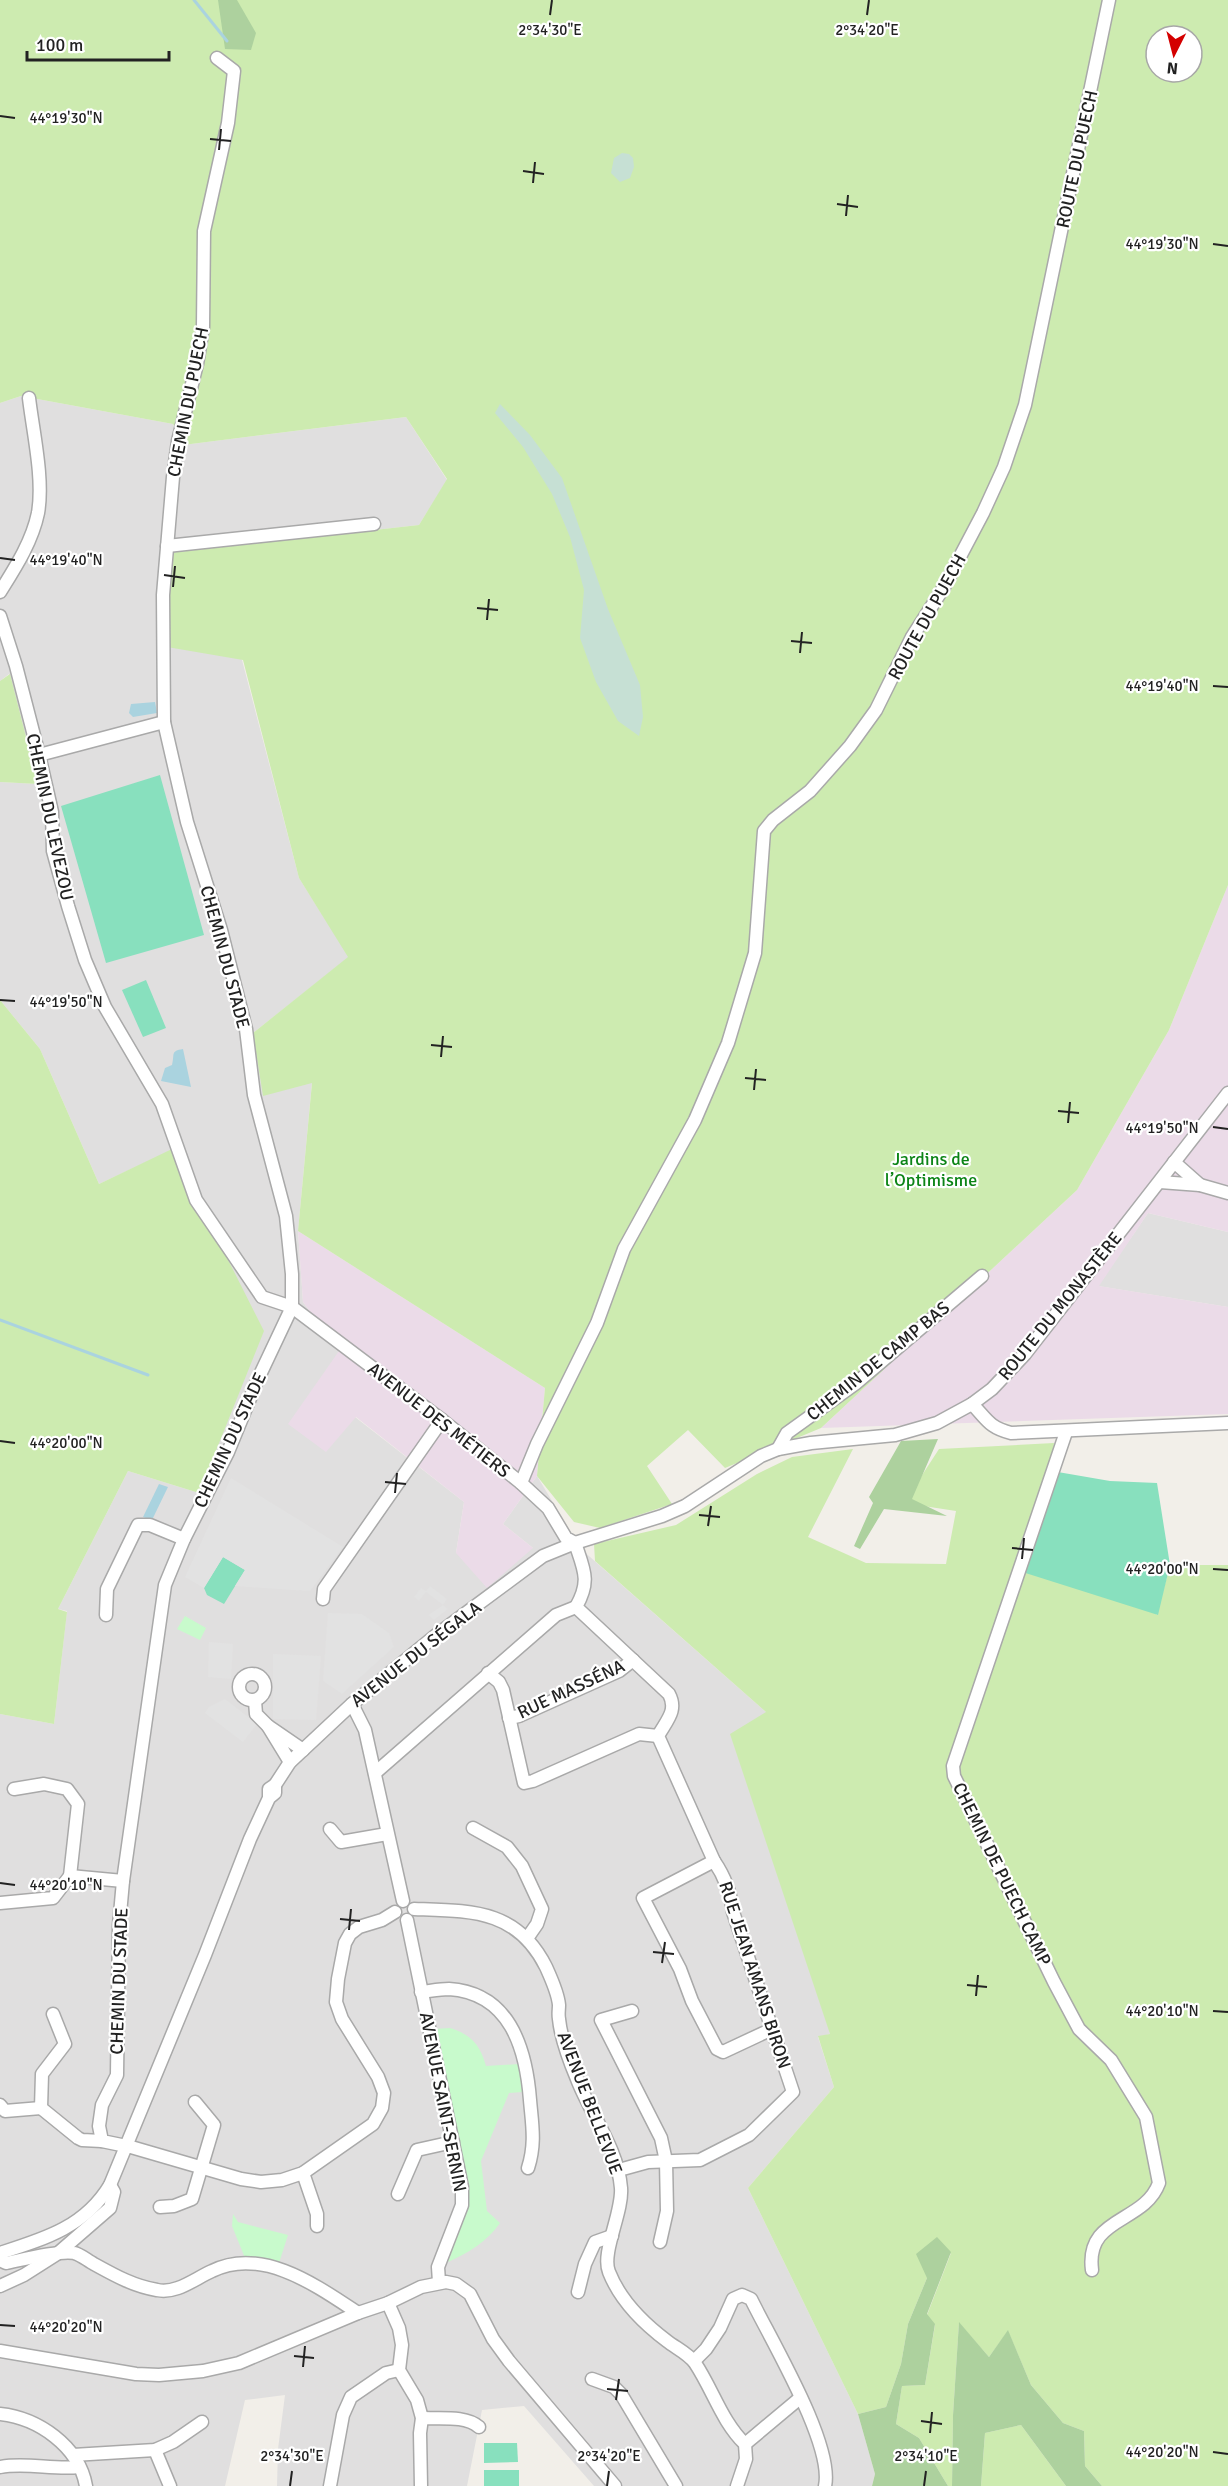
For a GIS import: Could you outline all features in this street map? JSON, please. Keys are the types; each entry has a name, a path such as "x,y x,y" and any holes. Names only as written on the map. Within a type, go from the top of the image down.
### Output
{"street":[{"name":"ROUTE DU PUECH","path":"521,1483 537,1444 597,1323 624,1249 695,1120 728,1043 755,953 764,831 772,820 810,791 850,746 876,710 912,637 944,587 984,513 1004,467 1025,405 1109,0"},
{"name":"CHEMIN DU PUECH","path":"164,722 163,595 166,546 178,441 197,364 203,327 204,231 231,105 234,71 217,58"},
{"path":"0,592 27,545 39,508 39,482 29,398"},
{"path":"166,546 374,524"},
{"name":"CHEMIN DU LEVEZOU","path":"0,616 16,666 52,812 53,851 68,906 97,988 105,1007 162,1104 196,1200 262,1297"},
{"path":"39,755 164,722"},
{"name":"CHEMIN DU STADE","path":"102,2142 99,2126 102,2105 117,2075 119,1925 123,1881 165,1585 184,1539 228,1452 258,1379 292,1307 292,1274 286,1216 254,1095 246,1029 221,930 187,822 164,722"},
{"name":"ROUTE DU MONASTÈRE","path":"575,1543 662,1516 685,1506 761,1456 778,1449 811,1443 895,1435 937,1423 972,1404 992,1389 1025,1354 1228,1093"},
{"path":"1174,1162 1200,1185"},
{"path":"1160,1182 1200,1185 1228,1193"},
{"name":"CHEMIN DE CAMP BAS","path":"778,1449 787,1433 855,1384 982,1276"},
{"name":"AVENUE DES MÉTIERS","path":"262,1297 292,1307 442,1420 521,1483 548,1508 566,1538 575,1543"},
{"path":"972,1404 984,1420 995,1429 1011,1433 1228,1423"},
{"path":"323,1599 324,1589 442,1420"},
{"name":"CHEMIN DE PUECH CAMP","path":"1066,1432 953,1766 954,1776 989,1850 1079,2029 1111,2060 1146,2117 1159,2183 1156,2192 1146,2204 1104,2230 1098,2237 1090,2259 1092,2270"},
{"path":"106,1615 107,1588 138,1525 150,1525 184,1539"},
{"path":"375,1773 556,1615 576,1607 584,1593 587,1578 575,1543"},
{"name":"AVENUE DU SÉGALA","path":"126,2146 250,1839 268,1798 275,1793 275,1785 290,1762 352,1704 435,1636 543,1556 575,1543"},
{"path":"488,1673 499,1682 503,1690 524,1783 639,1734 657,1736 673,1713 673,1703 669,1694 576,1607"},
{"name":"RUE MASSÉNA","path":"509,1718 519,1716 619,1671 633,1660"},
{"path":"255,1701 256,1714 268,1726 303,1750"},
{"path":"352,1704 365,1730 403,1901"},
{"path":"268,1726 290,1762"},
{"name":"RUE JEAN AMANS BIRON","path":"619,2170 648,2162 700,2160 749,2135 793,2092 733,1912 726,1881 714,1861 657,1736"},
{"path":"0,1903 53,1898 70,1876 78,1804 67,1788 44,1784 14,1790"},
{"path":"473,1828 507,1847 522,1866 542,1909 537,1924 528,1937"},
{"path":"330,1829 341,1842 387,1834"},
{"path":"714,1861 643,1898 680,1969 692,2001 717,2049 723,2052 772,2029"},
{"path":"70,1876 123,1881"},
{"path":"2,2110 41,2108 82,2140 126,2146 201,2168 261,2182 282,2180 303,2173 373,2124 382,2108 384,2092 378,2077 342,2019 336,2002 344,1952 350,1934 359,1927 382,1920 395,1912 397,1904 403,1901 409,1902 414,1909 412,1917 406,1920 400,1919 395,1912"},
{"name":"AVENUE BELLEVUE","path":"414,1909 473,1912 494,1917 528,1937 551,1976 559,2005 558,2016 564,2044 577,2079 619,2170 621,2202 612,2236 608,2271 621,2295 632,2309 660,2335 694,2361 734,2434 745,2444"},
{"name":"AVENUE SAINT-SERNIN","path":"406,1920 462,2187 462,2205 438,2267 439,2282"},
{"path":"421,1992 448,1989 468,1993 494,2006 511,2025 524,2054 528,2076 534,2149 528,2168"},
{"path":"632,2011 601,2020 661,2138 666,2161 667,2211 660,2242"},
{"path":"41,2108 42,2074 65,2044 53,2014"},
{"path":"160,2207 174,2206 192,2199 214,2125 195,2102"},
{"path":"398,2194 417,2150 453,2142"},
{"path":"0,2253 51,2235 83,2217 102,2199 126,2146"},
{"path":"303,2173 317,2214 317,2226"},
{"path":"0,2286 24,2275 57,2254 110,2208 114,2192 110,2185"},
{"path":"578,2292 585,2264 595,2242 612,2236"},
{"path":"0,2260 6,2263 73,2253 131,2284 159,2291 182,2287 214,2270 234,2264 258,2263 317,2286 358,2313"},
{"path":"0,2351 136,2374 177,2374 239,2362 388,2303 421,2287 439,2282 456,2284 470,2294 493,2339 508,2361 615,2486"},
{"path":"694,2361 706,2349 720,2328 733,2299 742,2295 751,2299 818,2435 825,2461 825,2486"},
{"path":"388,2303 399,2328 402,2345 399,2370 417,2400 422,2418 420,2486"},
{"path":"330,2486 342,2415 351,2397 386,2373 399,2370"},
{"path":"592,2379 614,2387 621,2394 676,2486"},
{"path":"738,2486 746,2459 745,2444 800,2398"},
{"path":"0,2414 14,2415 35,2423 52,2435 73,2455 86,2486"},
{"path":"422,2418 460,2420 475,2423 480,2427"},
{"path":"73,2455 155,2450 173,2442 202,2422"},
{"path":"155,2450 170,2486"},
{"path":"0,2467 11,2465 68,2469 79,2467"}],"shaded area":[{"path":"21,396 173,424 183,445 406,417 447,480 419,525 170,553 242,660 299,878 349,957 253,1033 312,1082 298,1231 303,1302 340,1351 355,1417 464,1502 456,1553 533,1548 503,1524 537,1476 581,1549 766,1712 830,2034 818,2037 834,2087 748,2188 858,2414 875,2474 872,2486 594,2486 524,2406 482,2410 467,2486 277,2486 278,2449 285,2395 245,2400 225,2486 0,2486 0,1714 54,1724 67,1611 58,1609 128,1471 199,1493 172,1150 99,1184 40,1049 0,1000 0,782 38,784 9,674 0,681 0,403"},
{"path":"1228,885 1228,1232 1148,1213 1099,1286 1228,1307 1228,1414 821,1428 1077,1190 1169,1030"},
{"path":"1148,1213 1228,1232 1228,1307 1098,1286"},
{"path":"298,1231 545,1388 537,1476 503,1524 533,1548 487,1588 456,1553 464,1502 356,1417 326,1452 288,1424 339,1351 303,1302"},
{"path":"231,1478 343,1547 310,1591 235,1586 245,1570 223,1557 204,1588 185,1577"},
{"path":"430,1586 447,1599 443,1605 426,1592 419,1601 414,1597 421,1588 426,1591"},
{"path":"443,1605 448,1609 434,1620 428,1615"},
{"path":"328,1613 362,1614 389,1633 394,1647 342,1694 323,1681"},
{"path":"209,1642 233,1644 231,1679 208,1677"},
{"path":"273,1654 321,1656 316,1720 273,1719"},
{"path":"225,1699 257,1724 243,1742 205,1713 209,1707"}],"green space":[{"name":"Jardins de l’Optimisme","path":"0,0 1228,0 1228,885 1169,1030 1077,1190 821,1428 725,1468 688,1430 647,1466 672,1504 600,1528 574,1522 537,1476 545,1388 298,1231 312,1083 263,1096 253,1033 348,957 299,878 243,660 167,647 169,553 419,525 447,479 406,417 183,445 173,424 21,396 0,403"},
{"path":"218,0 237,0 256,33 251,50 225,49"},
{"path":"622,153 629,154 633,158 634,167 630,178 620,182 611,173 614,158"},
{"path":"500,404 530,435 562,478 608,609 640,685 643,717 639,736 618,721 596,682 580,638 584,590 570,537 552,494 523,447 495,413"},
{"path":"10,674 38,784 0,782 0,681"},
{"path":"160,775 204,935 106,963 61,806"},
{"path":"146,980 166,1028 143,1037 122,990"},
{"path":"0,1000 40,1049 99,1184 172,1149 264,1331 199,1493 128,1471 58,1609 67,1612 54,1724 0,1714"},
{"path":"938,1439 912,1499 947,1516 884,1509 860,1549 854,1546 873,1503 869,1497 901,1441"},
{"path":"1054,1443 1052,1471 1157,1615 1170,1565 1228,1565 1228,2486 1102,2486 1085,2466 1084,2431 1063,2423 1031,2385 1008,2331 989,2357 959,2323 953,2415 952,2486 948,2486 919,2438 896,2424 902,2386 925,2385 935,2325 927,2315 951,2253 927,2278 908,2324 901,2364 886,2407 858,2414 748,2188 834,2087 818,2036 830,2034 730,1734 766,1712 595,1561 594,1544 676,1525 757,1474 792,1457 853,1449 808,1537 866,1563 946,1564 956,1511 904,1503 939,1449"},
{"path":"1052,1471 1110,1481 1157,1483 1170,1565 1158,1615 1016,1570"},
{"path":"223,1557 245,1570 224,1604 207,1595 204,1588"},
{"path":"185,1616 206,1628 200,1640 177,1629"},
{"path":"450,2028 464,2034 474,2042 486,2066 520,2064 523,2092 509,2093 481,2161 487,2211 500,2223 477,2246 448,2262 467,2208 467,2179 434,2029"},
{"path":"233,2214 238,2222 288,2235 279,2263 265,2259 245,2258 232,2226"},
{"path":"937,2237 951,2252 927,2314 935,2324 925,2385 902,2386 896,2424 919,2438 948,2486 872,2486 875,2474 858,2414 886,2407 901,2364 908,2324 927,2278 916,2254"},
{"path":"959,2322 989,2357 1008,2330 1031,2385 1063,2423 1084,2431 1085,2466 1102,2486 1066,2486 1021,2425 985,2433 981,2486 952,2486 953,2415"},
{"path":"1021,2425 1066,2486 981,2486 985,2433"},
{"path":"484,2443 517,2443 518,2462 484,2463"},
{"path":"484,2470 519,2470 519,2486 484,2486"}],"water":[{"path":"155,702 157,713 133,717 129,713 131,704"},
{"path":"183,1049 191,1087 161,1081 165,1068 172,1065 175,1052"},
{"path":"159,1484 168,1487 152,1520 143,1517"}],"waterway":[{"path":"194,0 227,41"},
{"path":"0,1320 148,1375"}]}
